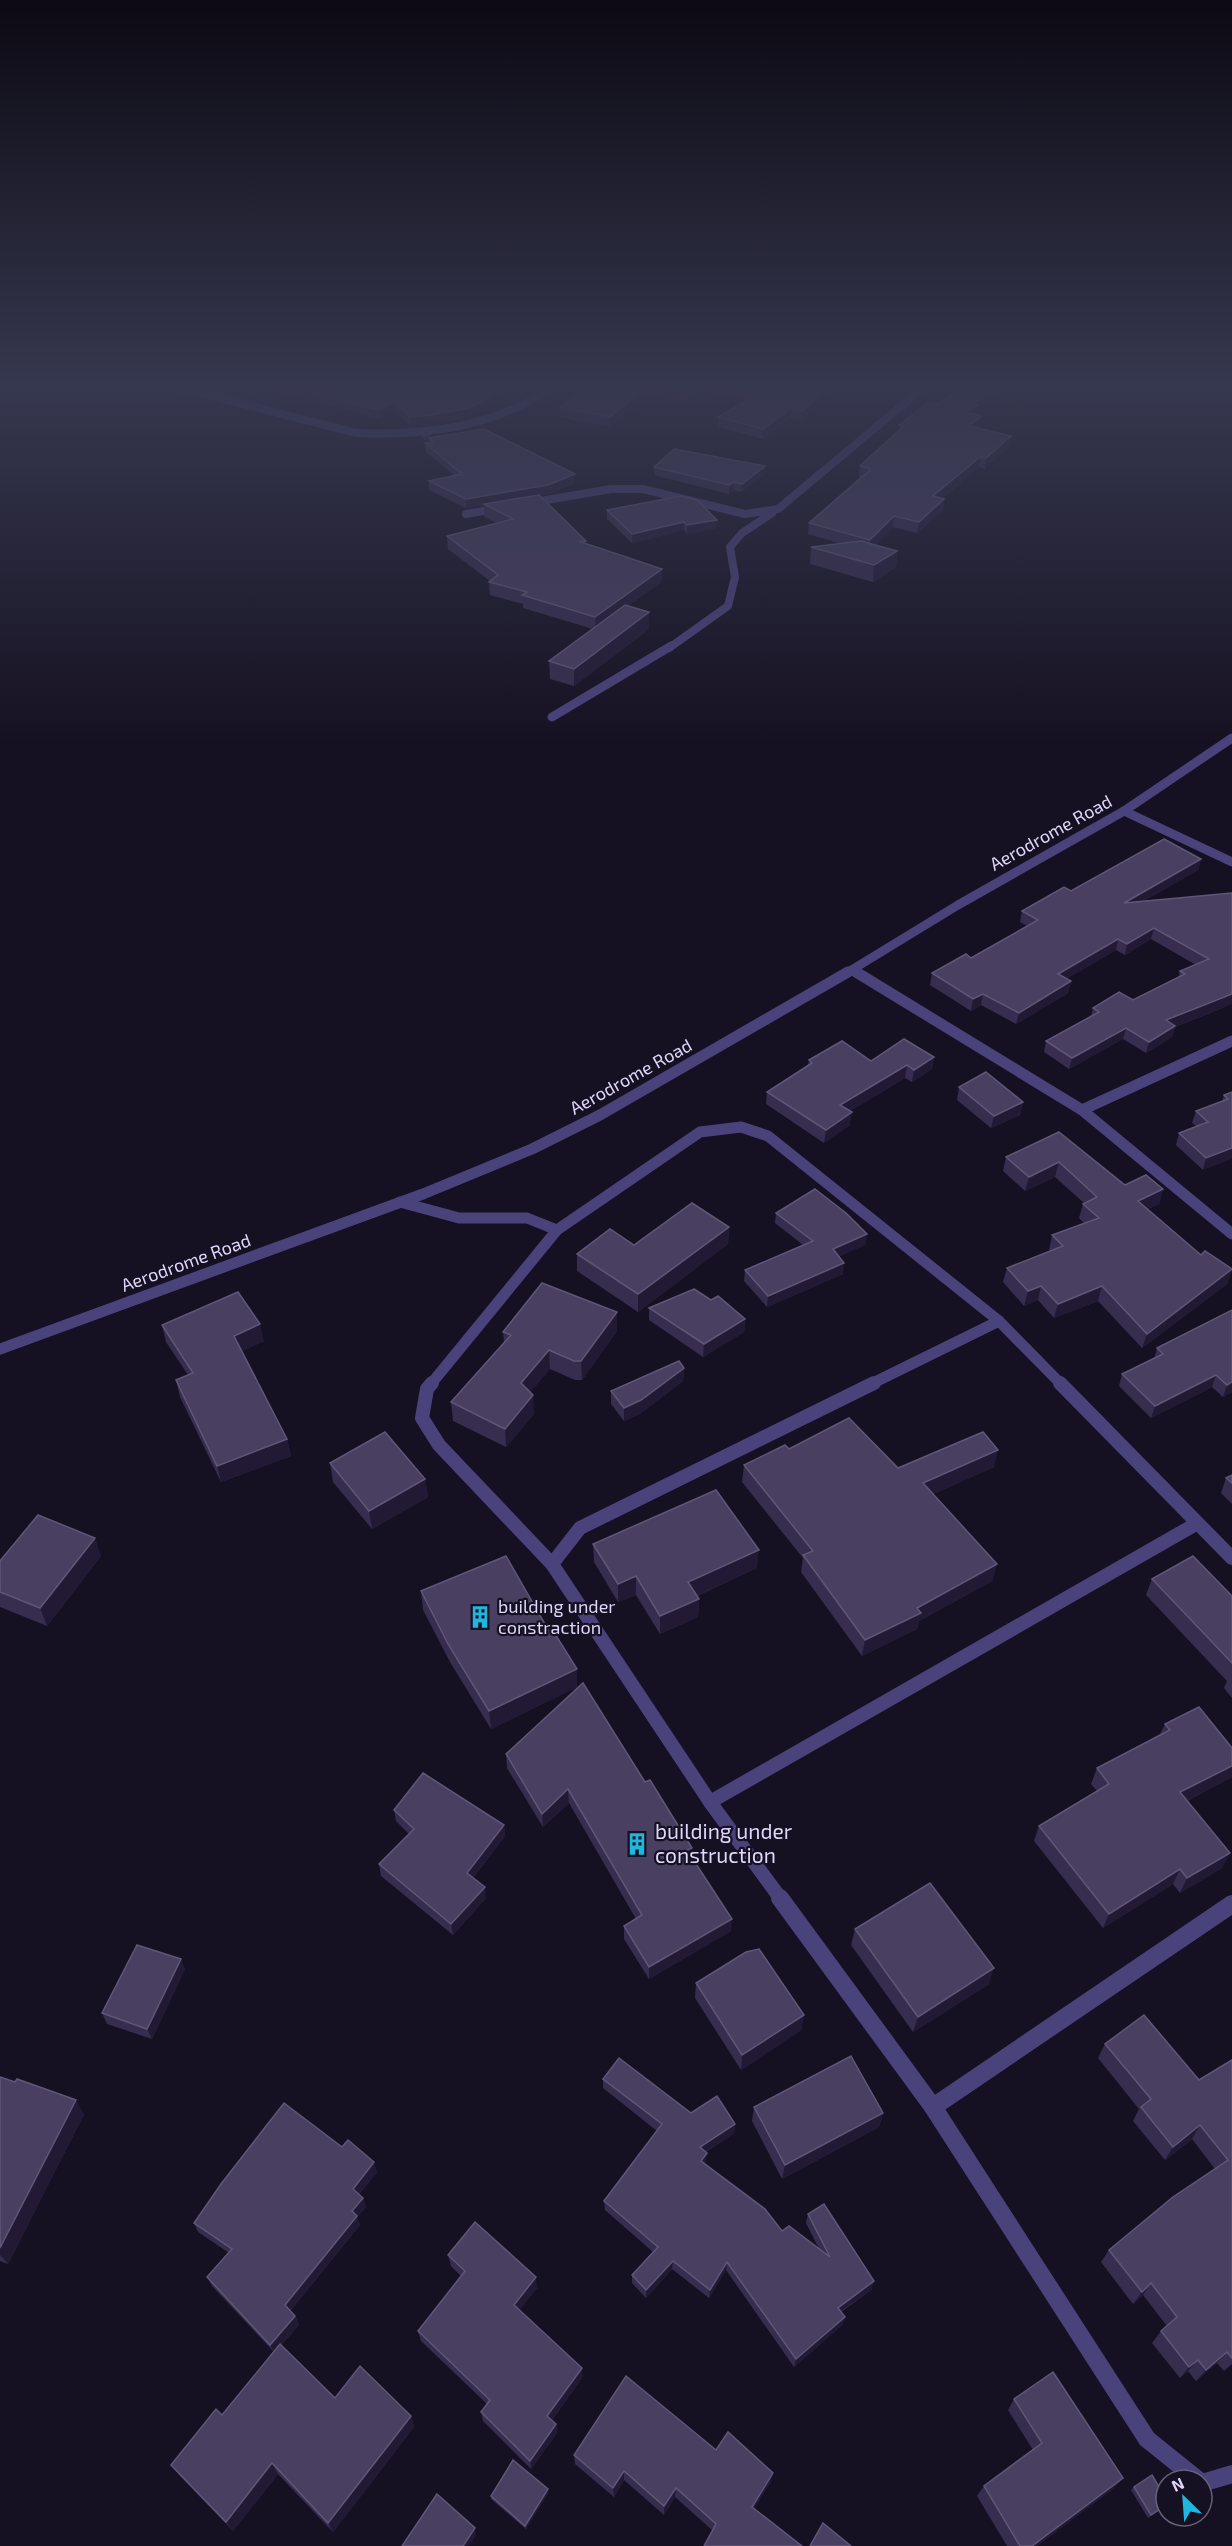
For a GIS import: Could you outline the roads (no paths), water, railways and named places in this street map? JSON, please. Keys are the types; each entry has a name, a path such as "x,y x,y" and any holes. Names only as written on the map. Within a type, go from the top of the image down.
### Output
{"street":[{"path":"712,506 745,514 777,509"},
{"path":"552,717 683,639 728,606 735,577 730,547 742,534 781,506"},
{"path":"466,514 510,507"},
{"name":"Aerodrome Road","path":"0,1349 400,1202 532,1149 600,1115 852,970 958,905 1124,811 1232,738"},
{"path":"1124,811 1232,862"},
{"path":"852,970 1082,1110 1232,1234"},
{"path":"1082,1110 1232,1041"},
{"path":"1184,2468 1147,2439 933,2107 710,1802 552,1564 440,1444 422,1418 426,1389 557,1230 700,1132 741,1127 768,1136 999,1321 1196,1524 1232,1558"},
{"path":"400,1202 459,1218 527,1218 557,1230"},
{"path":"552,1564 580,1528 999,1321"},
{"path":"710,1802 1196,1524"},
{"path":"933,2107 1232,1904"},
{"path":"1214,2480 1232,2474"}],"place":[{"name":"building under constraction","path":"480,1617"},
{"name":"building under construction","path":"637,1844"}]}
